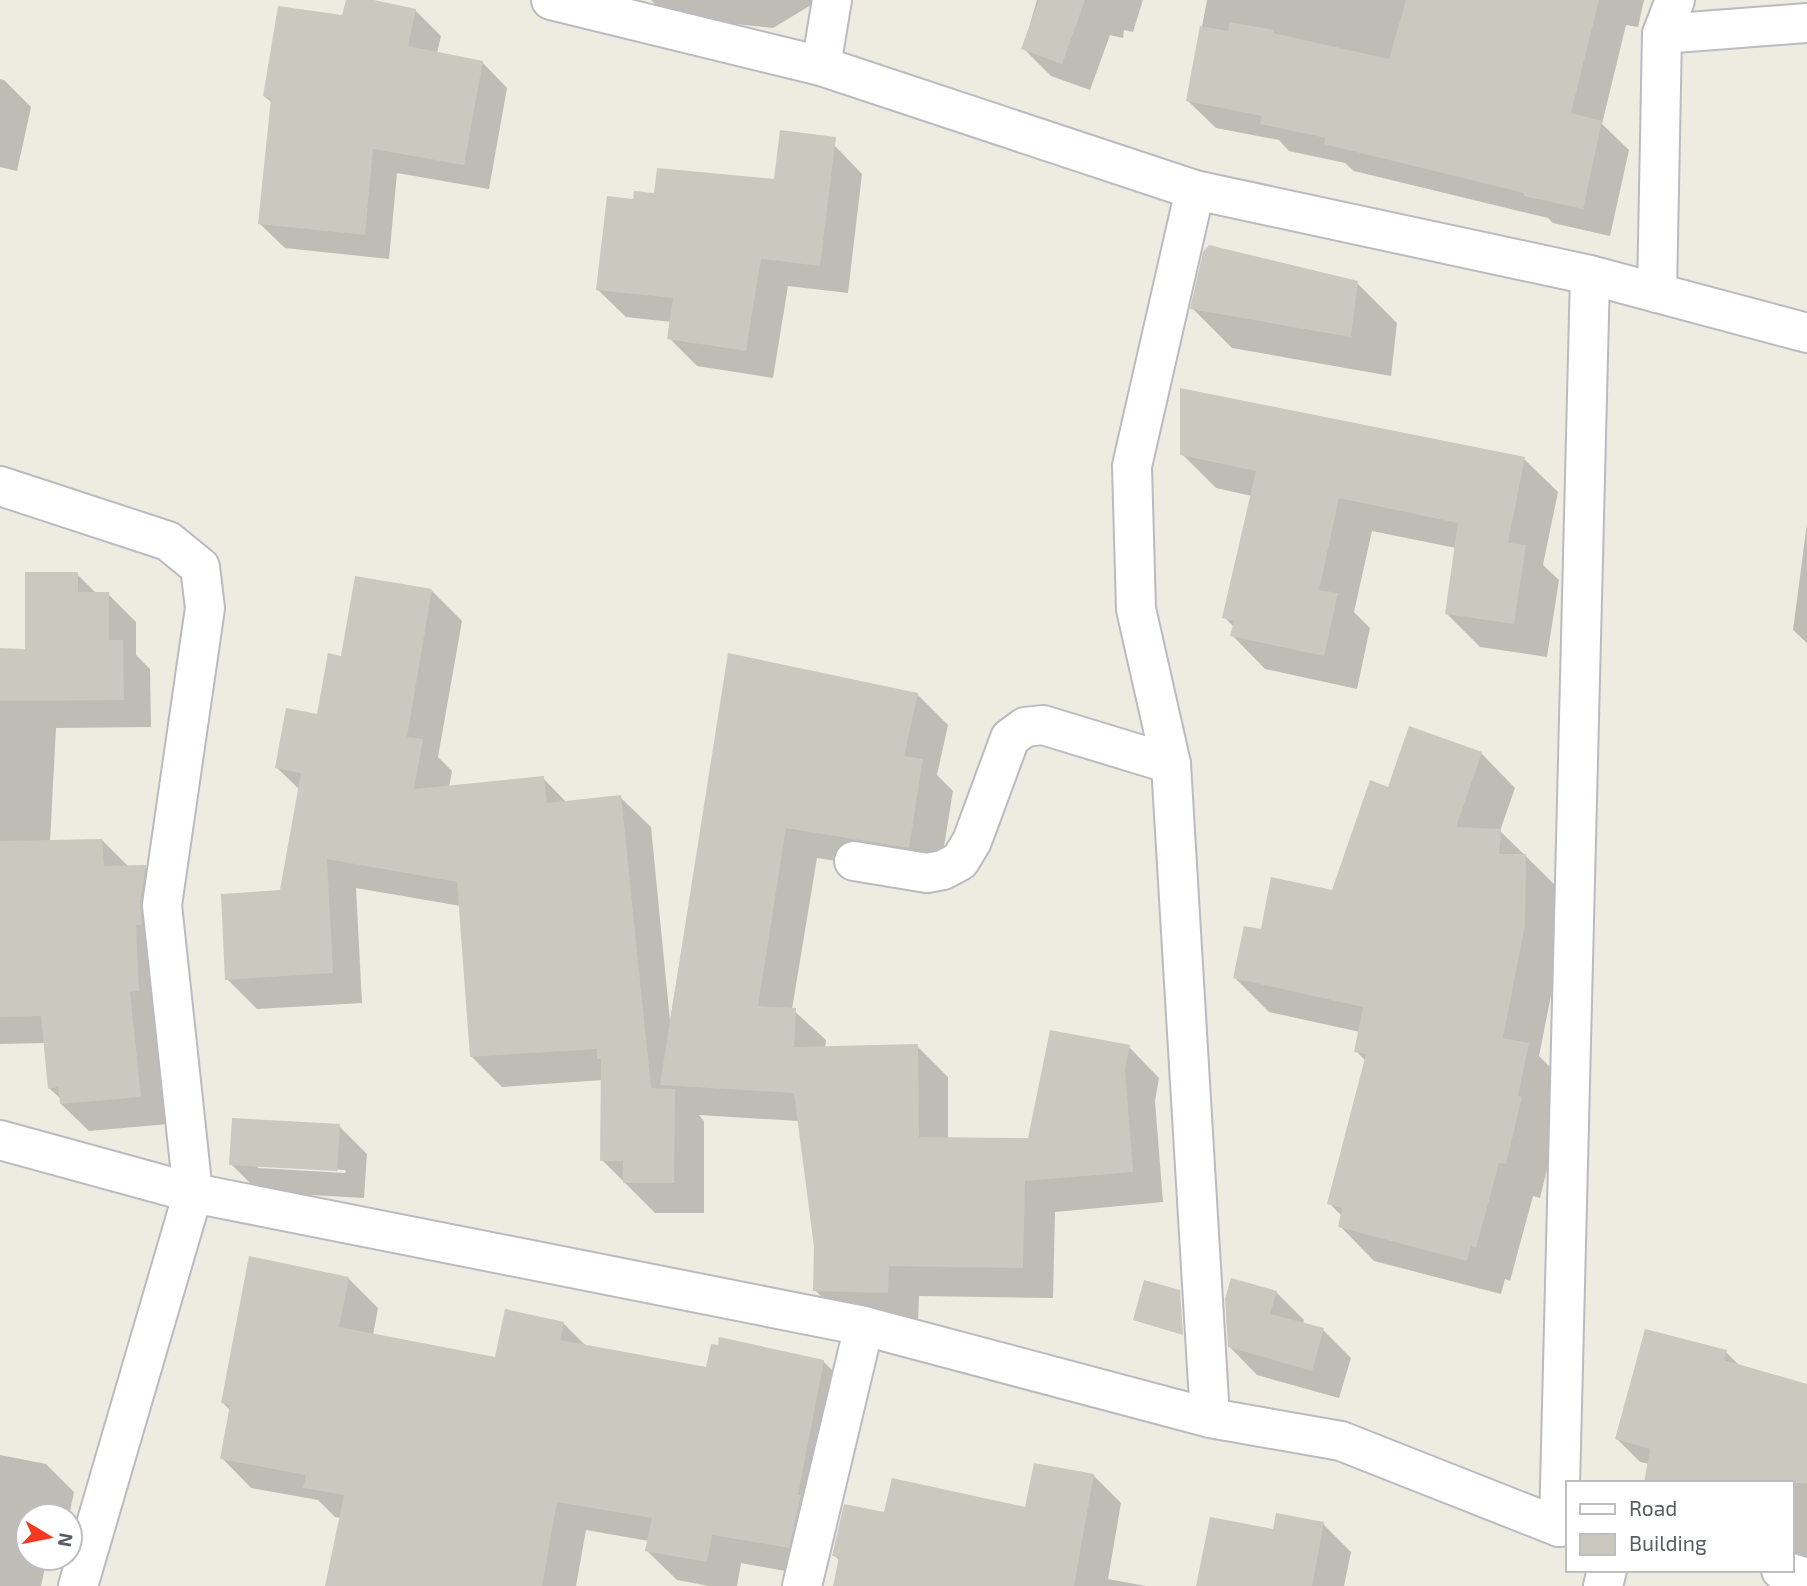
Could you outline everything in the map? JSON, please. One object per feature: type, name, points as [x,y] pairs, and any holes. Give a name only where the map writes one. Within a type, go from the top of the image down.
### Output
[{"type":"street","points":[[551,0],[821,66],[1195,190],[1590,275],[1807,333]]},
{"type":"street","points":[[821,66],[832,0]]},
{"type":"street","points":[[1657,293],[1669,17],[1807,23]]},
{"type":"street","points":[[1195,190],[1132,466],[1136,608],[1171,764],[1210,1418]]},
{"type":"street","points":[[0,1140],[193,1194],[864,1326],[1210,1418],[1341,1441],[1563,1526],[1590,275]]},
{"type":"street","points":[[0,486],[168,541],[200,567],[205,608],[162,905],[193,1194],[78,1586]]},
{"type":"street","points":[[853,862],[928,873],[943,870],[960,861],[972,841],[1010,738],[1025,727],[1043,725],[1171,764]]},
{"type":"street","points":[[802,1586],[864,1326]]},
{"type":"street","points":[[1788,1572],[1807,1578]]},
{"type":"building","points":[[346,0],[374,0],[416,9],[408,46],[483,61],[464,165],[373,149],[365,235],[258,224],[271,98],[263,96],[278,6],[342,15]]},
{"type":"building","points":[[1039,0],[1085,0],[1062,64],[1021,49]]},
{"type":"building","points":[[1406,0],[1599,0],[1571,113],[1602,121],[1583,209],[1324,144],[1326,138],[1260,124],[1262,116],[1186,101],[1200,26],[1228,31],[1229,22],[1274,30],[1273,33],[1389,59]]},
{"type":"building","points":[[780,130],[836,137],[820,266],[761,259],[746,351],[667,339],[673,298],[596,290],[607,196],[633,199],[634,191],[654,193],[657,168],[774,179]]},
{"type":"building","points":[[1209,245],[1358,281],[1351,337],[1190,309],[1203,252]]},
{"type":"building","points":[[1180,388],[1525,457],[1508,543],[1526,545],[1514,624],[1445,614],[1458,523],[1339,498],[1319,590],[1338,593],[1324,656],[1230,636],[1234,621],[1222,618],[1256,471],[1180,455]]},
{"type":"building","points":[[25,572],[78,572],[78,592],[109,592],[109,640],[123,640],[124,700],[0,701],[0,648],[25,649]]},
{"type":"building","points":[[355,576],[432,589],[407,737],[423,739],[414,789],[544,776],[547,803],[621,795],[651,1088],[675,1089],[674,1183],[623,1183],[623,1161],[600,1161],[601,1059],[597,1059],[597,1049],[470,1057],[457,882],[327,859],[333,973],[225,980],[221,894],[280,890],[301,773],[275,768],[286,708],[317,714],[328,653],[341,656]]},
{"type":"building","points":[[728,653],[918,693],[904,756],[923,759],[909,848],[786,828],[758,1006],[796,1008],[794,1047],[918,1044],[919,1137],[1028,1138],[1050,1030],[1130,1045],[1125,1069],[1133,1172],[1025,1181],[1023,1268],[889,1266],[888,1293],[813,1291],[814,1247],[794,1093],[660,1085]]},
{"type":"building","points":[[1409,726],[1482,752],[1456,827],[1501,829],[1499,854],[1526,854],[1525,925],[1503,1038],[1529,1043],[1518,1096],[1522,1097],[1506,1164],[1499,1163],[1476,1248],[1471,1246],[1467,1261],[1338,1227],[1342,1208],[1327,1204],[1366,1054],[1354,1052],[1363,1007],[1233,978],[1244,926],[1261,929],[1271,877],[1332,890],[1370,780],[1388,787]]},
{"type":"building","points":[[102,839],[104,866],[146,865],[140,902],[142,925],[136,925],[139,991],[130,992],[141,1097],[60,1104],[58,1087],[48,1089],[41,1016],[0,1017],[0,841]]},
{"type":"building","points":[[232,1118],[340,1124],[337,1171],[229,1165]]},
{"type":"building","points":[[249,1256],[349,1277],[339,1327],[495,1357],[505,1309],[564,1322],[560,1340],[706,1367],[711,1344],[718,1345],[719,1337],[824,1360],[789,1548],[712,1535],[707,1562],[645,1551],[652,1518],[557,1502],[542,1586],[325,1586],[344,1495],[303,1488],[306,1475],[220,1459],[230,1405],[221,1403]]},
{"type":"building","points":[[1231,1278],[1277,1291],[1270,1314],[1324,1328],[1312,1371],[1228,1347],[1225,1299]]},
{"type":"building","points":[[1144,1280],[1180,1290],[1183,1335],[1133,1320]]},
{"type":"building","points":[[1645,1329],[1727,1350],[1724,1360],[1807,1384],[1807,1483],[1644,1481],[1650,1449],[1615,1439]]},
{"type":"building","points":[[1034,1463],[1094,1474],[1074,1586],[833,1586],[839,1557],[832,1556],[844,1504],[884,1512],[892,1478],[1025,1507]]},
{"type":"building","points":[[1276,1513],[1324,1522],[1312,1586],[1196,1586],[1210,1517],[1273,1529]]}]
